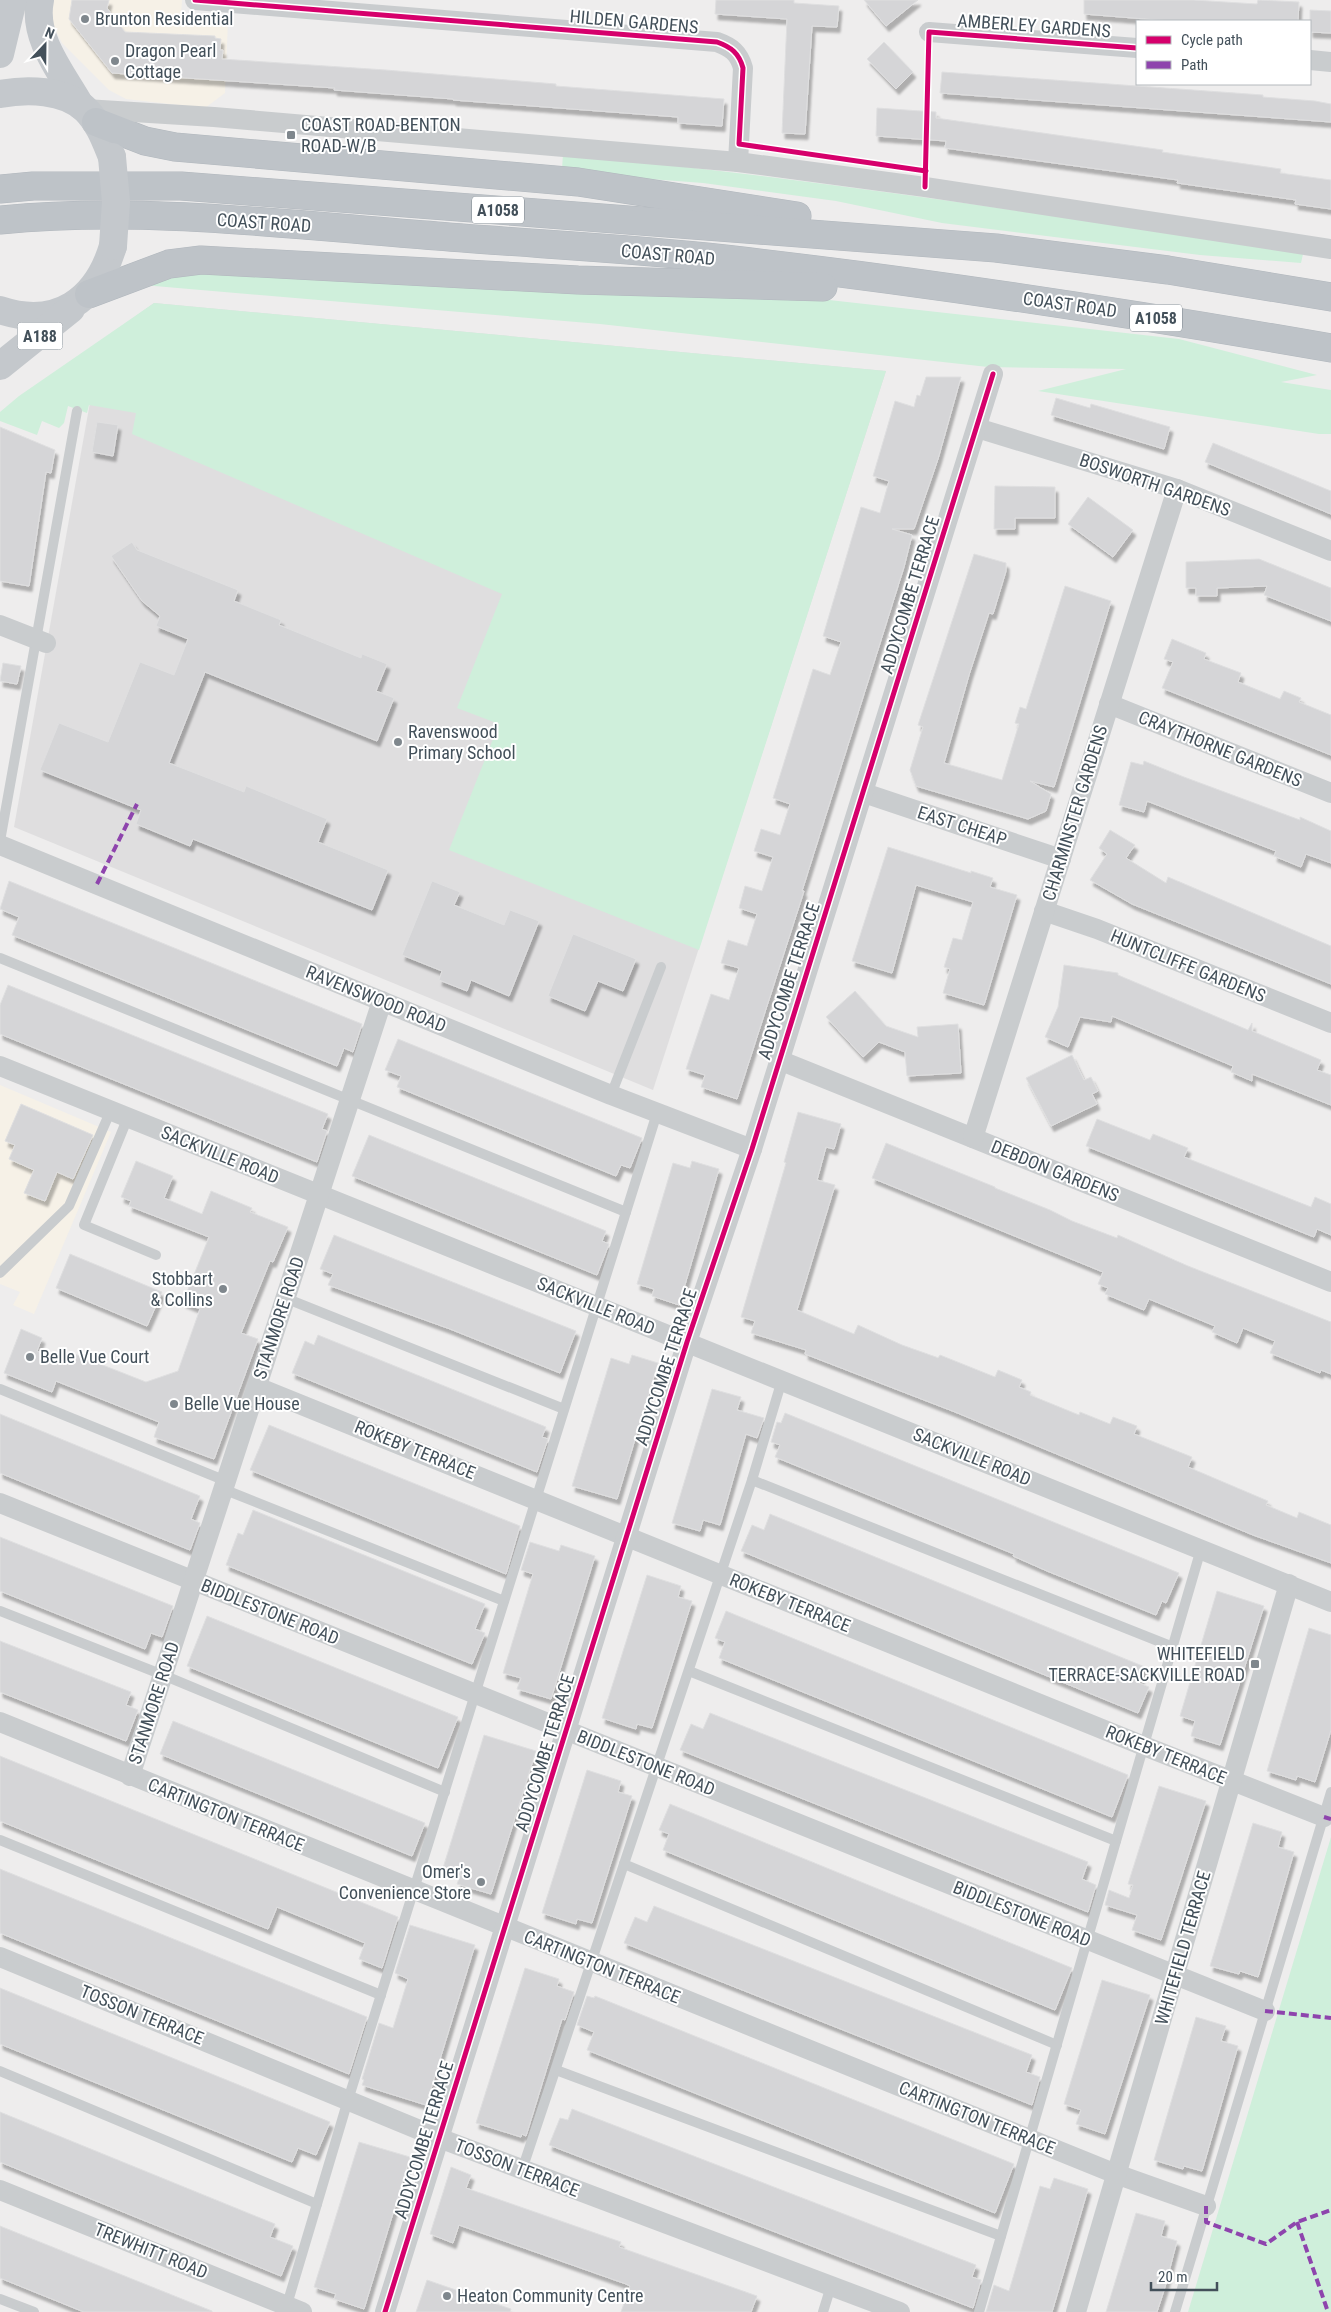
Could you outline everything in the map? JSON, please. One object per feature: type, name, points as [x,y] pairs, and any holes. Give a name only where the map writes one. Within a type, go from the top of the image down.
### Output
[{"type":"highway","points":[[87,112],[145,141],[175,147],[578,182],[996,248]]},
{"type":"highway","name":"COAST ROAD","points":[[0,189],[33,186],[181,186],[996,248],[1168,270],[1331,297]]},
{"type":"highway","name":"COAST ROAD","points":[[0,220],[33,217],[184,217],[722,259],[980,292],[1180,322],[1331,348]]},
{"type":"highway","points":[[83,298],[169,264],[201,260],[578,280],[980,292]]},
{"type":"main road","points":[[0,54],[13,0]]},
{"type":"main road","points":[[0,310],[30,315],[56,312],[83,298],[103,274],[113,246],[116,202],[112,157],[46,44],[40,30],[38,16],[40,0]]},
{"type":"main road","points":[[0,94],[30,91],[47,92],[87,112]]},
{"type":"main road","name":"A188","points":[[0,366],[83,298]]},
{"type":"street","name":"HILDEN GARDENS","points":[[195,0],[717,42],[732,48],[741,60],[743,68],[738,162]]},
{"type":"street","name":"AMBERLEY GARDENS","points":[[929,32],[1136,48]]},
{"type":"street","points":[[1311,60],[1331,62]]},
{"type":"street","points":[[87,112],[214,117],[738,162],[925,186],[1331,249]]},
{"type":"street","name":"ADDYCOMBE TERRACE","points":[[385,2312],[687,1342],[752,1150],[864,793],[993,374]]},
{"type":"street","name":"BOSWORTH GARDENS","points":[[977,428],[1177,488],[1331,551]]},
{"type":"street","name":"CHARMINSTER GARDENS","points":[[973,1138],[1177,488]]},
{"type":"street","points":[[0,625],[40,641]]},
{"type":"street","name":"CRAYTHORNE GARDENS","points":[[1109,704],[1331,793]]},
{"type":"street","name":"EAST CHEAP","points":[[864,793],[1061,859]]},
{"type":"street","name":"RAVENSWOOD ROAD","points":[[0,843],[612,1095],[752,1150]]},
{"type":"street","name":"HUNTCLIFFE GARDENS","points":[[1044,911],[1097,929],[1331,1023]]},
{"type":"street","name":"STANMORE ROAD","points":[[130,1776],[382,1001]]},
{"type":"street","name":"DEBDON GARDENS","points":[[779,1060],[1331,1282]]},
{"type":"street","name":"SACKVILLE ROAD","points":[[0,1066],[1331,1602]]},
{"type":"street","name":"ROKEBY TERRACE","points":[[257,1387],[1324,1817]]},
{"type":"street","name":"BIDDLESTONE ROAD","points":[[0,1503],[1265,2011]]},
{"type":"street","name":"WHITEFIELD TERRACE","points":[[1076,2312],[1289,1584]]},
{"type":"street","name":"CARTINGTON TERRACE","points":[[0,1722],[504,1928],[1116,2174],[1206,2206]]},
{"type":"street","name":"TOSSON TERRACE","points":[[0,1957],[439,2138],[900,2312]]},
{"type":"street","name":"TREWHITT ROAD","points":[[0,2190],[291,2310]]},
{"type":"lane","points":[[0,843],[40,641],[76,411]]},
{"type":"lane","points":[[0,958],[626,1212]]},
{"type":"lane","points":[[612,1095],[661,967]]},
{"type":"lane","points":[[291,2310],[317,2204],[348,2100],[657,1113]]},
{"type":"lane","points":[[119,1114],[84,1225],[156,1255]]},
{"type":"lane","points":[[0,1273],[69,1206],[119,1114]]},
{"type":"lane","points":[[285,1298],[564,1409]]},
{"type":"lane","points":[[522,2170],[721,1575],[782,1380]]},
{"type":"lane","points":[[0,1390],[504,1601]]},
{"type":"lane","points":[[752,1480],[1172,1647]]},
{"type":"lane","points":[[979,2312],[1201,1549]]},
{"type":"lane","points":[[0,1612],[163,1675],[445,1792]]},
{"type":"lane","points":[[689,1671],[1116,1841]]},
{"type":"lane","points":[[1174,2312],[1331,1792]]},
{"type":"lane","points":[[0,1840],[381,1995]]},
{"type":"lane","points":[[624,1864],[1057,2044]]},
{"type":"lane","points":[[556,2070],[1001,2236]]},
{"type":"lane","points":[[0,2071],[317,2204]]},
{"type":"lane","points":[[822,2312],[831,2286]]},
{"type":"lane","points":[[0,2298],[34,2312]]},
{"type":"shaded area","points":[[52,0],[182,0],[181,16],[228,21],[225,93],[205,108],[126,99],[109,90],[62,43],[54,27],[50,9]]},
{"type":"shaded area","name":"Ravenswood Primary School","points":[[154,303],[886,371],[653,1090],[14,827],[101,341]]},
{"type":"shaded area","points":[[0,1085],[111,1132],[34,1314],[13,1305],[20,1292],[0,1284]]},
{"type":"green space","points":[[563,154],[841,186],[1303,254],[1301,263],[1200,255],[942,223],[836,201],[703,183],[637,178],[562,169]]},
{"type":"green space","points":[[195,270],[784,295],[1179,339],[1317,375],[1281,382],[1331,390],[1331,434],[1319,434],[1038,391],[1126,369],[988,367],[600,324],[143,285]]},
{"type":"green space","points":[[154,303],[886,371],[699,950],[449,850],[499,724],[457,708],[502,594],[132,434],[136,413],[89,405],[87,413],[68,406],[64,423],[59,428],[42,421],[37,435],[0,421],[0,412],[19,396]]},
{"type":"green space","points":[[1331,1837],[1331,2312],[1188,2312]]},
{"type":"building","points":[[72,0],[109,0],[107,8],[125,32],[215,36],[215,38],[221,39],[220,50],[223,50],[222,59],[386,70],[724,99],[722,126],[678,123],[678,117],[334,90],[335,88],[112,73],[69,19]]},
{"type":"building","points":[[716,0],[794,0],[794,3],[839,6],[837,27],[812,26],[805,134],[782,133],[787,19],[715,14]]},
{"type":"building","points":[[864,0],[918,0],[886,26]]},
{"type":"building","points":[[1084,0],[1193,0],[1257,4],[1258,0],[1299,2],[1298,20],[1158,20],[1084,14]]},
{"type":"building","points":[[1310,10],[1331,11],[1331,33],[1311,32]]},
{"type":"building","points":[[884,42],[913,72],[896,89],[867,59]]},
{"type":"building","points":[[942,72],[1263,95],[1263,97],[1315,101],[1331,104],[1331,122],[940,93]]},
{"type":"building","points":[[877,108],[936,112],[936,118],[1163,150],[1162,152],[1281,169],[1280,173],[1331,180],[1331,209],[1295,204],[1296,200],[1177,183],[1178,180],[945,148],[946,141],[876,136]]},
{"type":"building","points":[[926,377],[961,377],[938,459],[914,529],[892,529],[912,535],[904,567],[802,891],[804,891],[737,1099],[701,1087],[705,1075],[686,1069],[711,994],[729,1000],[739,968],[721,963],[728,940],[747,946],[757,914],[739,908],[745,886],[762,891],[773,857],[754,851],[761,829],[780,835],[790,804],[773,798],[813,669],[830,675],[841,642],[823,636],[861,507],[880,513],[889,481],[873,476],[895,401],[914,407],[917,395],[920,396]]},
{"type":"building","points":[[1056,398],[1090,408],[1091,404],[1170,427],[1164,449],[1051,415]]},
{"type":"building","points":[[97,422],[118,425],[113,456],[92,452]]},
{"type":"building","points":[[0,427],[55,450],[51,473],[46,472],[29,586],[0,581]]},
{"type":"building","points":[[1213,443],[1331,491],[1331,514],[1205,462]]},
{"type":"building","points":[[995,486],[1055,487],[1055,518],[1015,518],[1015,529],[994,529]]},
{"type":"building","points":[[1088,497],[1133,530],[1113,557],[1068,524]]},
{"type":"building","points":[[132,542],[137,550],[238,590],[234,601],[281,620],[279,625],[361,658],[362,654],[387,664],[376,691],[394,698],[377,741],[205,672],[169,763],[244,792],[246,786],[327,819],[318,842],[388,870],[372,910],[193,839],[190,846],[136,824],[141,810],[40,770],[59,723],[108,742],[140,662],[174,675],[188,639],[156,626],[160,616],[142,601],[111,556]]},
{"type":"building","points":[[974,554],[1006,563],[1006,571],[993,614],[989,613],[944,763],[1002,780],[1019,724],[1015,723],[1020,707],[1026,709],[1065,586],[1111,601],[1054,787],[1030,781],[1051,794],[1046,811],[1028,819],[916,786],[910,770],[923,727],[918,725]]},
{"type":"building","points":[[1259,559],[1331,588],[1331,621],[1264,595],[1267,586],[1217,588],[1217,596],[1196,596],[1196,588],[1186,588],[1186,562]]},
{"type":"building","points":[[1172,639],[1206,653],[1204,659],[1241,673],[1238,682],[1280,699],[1284,691],[1301,698],[1299,702],[1331,715],[1331,755],[1162,688],[1173,662],[1164,659]]},
{"type":"building","points":[[3,663],[21,666],[17,684],[0,681]]},
{"type":"building","points":[[1144,761],[1300,820],[1300,817],[1331,831],[1331,863],[1306,854],[1301,867],[1274,856],[1276,851],[1147,801],[1144,812],[1119,805],[1131,762],[1143,765]]},
{"type":"building","points":[[1110,830],[1135,845],[1126,858],[1166,883],[1168,877],[1331,946],[1331,984],[1132,904],[1090,880],[1107,854],[1099,848]]},
{"type":"building","points":[[888,847],[993,878],[990,887],[1017,895],[984,1005],[943,993],[950,969],[944,967],[953,938],[962,940],[973,902],[916,885],[892,973],[852,961]]},
{"type":"building","points":[[9,881],[362,1024],[353,1052],[344,1048],[337,1066],[12,935],[19,917],[0,909]]},
{"type":"building","points":[[432,881],[460,892],[454,905],[504,925],[510,910],[539,921],[509,996],[471,980],[467,991],[439,980],[442,971],[402,955]]},
{"type":"building","points":[[573,934],[636,959],[623,991],[598,981],[585,1011],[548,996]]},
{"type":"building","points":[[1064,965],[1118,973],[1118,975],[1248,1030],[1252,1023],[1252,1031],[1321,1060],[1317,1070],[1331,1075],[1331,1105],[1252,1074],[1252,1081],[1231,1072],[1233,1066],[1112,1016],[1111,1022],[1080,1017],[1068,1047],[1045,1037],[1058,1007]]},
{"type":"building","points":[[8,985],[328,1114],[322,1129],[327,1131],[317,1162],[0,1034],[0,1005]]},
{"type":"building","points":[[855,991],[886,1026],[918,1037],[917,1027],[958,1024],[961,1073],[907,1076],[905,1052],[879,1042],[863,1057],[826,1017]]},
{"type":"building","points":[[398,1039],[642,1138],[630,1168],[621,1165],[616,1176],[397,1087],[401,1076],[385,1070]]},
{"type":"building","points":[[1072,1055],[1084,1080],[1091,1077],[1098,1091],[1092,1094],[1097,1104],[1051,1126],[1026,1078]]},
{"type":"building","points":[[21,1104],[93,1135],[73,1179],[57,1172],[45,1201],[24,1193],[34,1170],[9,1159],[15,1145],[5,1141]]},
{"type":"building","points":[[798,1112],[841,1124],[834,1149],[826,1147],[817,1180],[835,1185],[797,1310],[854,1334],[858,1325],[902,1345],[938,1358],[940,1355],[995,1377],[998,1370],[1022,1380],[1019,1387],[1031,1392],[1030,1395],[1079,1415],[1080,1412],[1110,1424],[1113,1417],[1137,1426],[1134,1434],[1192,1457],[1188,1467],[1268,1501],[1266,1505],[1297,1518],[1299,1512],[1331,1525],[1331,1563],[1253,1535],[955,1412],[805,1354],[806,1350],[751,1333],[755,1321],[741,1317],[786,1163],[784,1162]]},
{"type":"building","points":[[1097,1119],[1150,1140],[1153,1134],[1188,1148],[1184,1157],[1311,1207],[1315,1197],[1331,1204],[1331,1235],[1317,1229],[1314,1237],[1086,1146]]},
{"type":"building","points":[[369,1135],[606,1231],[602,1241],[609,1244],[597,1275],[352,1176]]},
{"type":"building","points":[[886,1143],[1050,1210],[1072,1221],[1117,1238],[1118,1235],[1188,1266],[1331,1322],[1331,1374],[1321,1370],[1320,1373],[1270,1353],[1275,1341],[1243,1328],[1237,1343],[1212,1332],[1215,1326],[1149,1299],[1144,1310],[1105,1294],[1108,1288],[1098,1284],[1103,1272],[872,1178]]},
{"type":"building","points":[[136,1161],[173,1176],[164,1198],[202,1214],[211,1191],[252,1208],[250,1212],[288,1227],[273,1262],[270,1261],[241,1333],[258,1339],[214,1459],[154,1437],[159,1422],[56,1381],[52,1392],[4,1373],[21,1329],[42,1338],[37,1351],[68,1364],[72,1353],[146,1382],[178,1371],[200,1309],[183,1302],[209,1237],[129,1206],[131,1201],[121,1197]]},
{"type":"building","points":[[692,1161],[719,1169],[679,1305],[652,1296],[654,1289],[637,1284],[673,1163],[690,1168]]},
{"type":"building","points":[[334,1235],[576,1331],[560,1373],[450,1329],[328,1285],[333,1274],[320,1269]]},
{"type":"building","points":[[70,1254],[162,1292],[147,1326],[56,1288]]},
{"type":"building","points":[[318,1335],[546,1427],[542,1437],[548,1439],[537,1472],[292,1373],[305,1341],[314,1345]]},
{"type":"building","points":[[632,1355],[658,1363],[617,1499],[572,1486],[611,1358],[629,1364]]},
{"type":"building","points":[[712,1389],[741,1397],[737,1410],[764,1418],[757,1438],[746,1434],[720,1525],[703,1520],[700,1531],[672,1523]]},
{"type":"building","points":[[785,1413],[1179,1573],[1166,1603],[1162,1601],[1156,1615],[1047,1571],[1013,1556],[1014,1554],[775,1457],[780,1445],[771,1442],[777,1422],[781,1423]]},
{"type":"building","points":[[0,1414],[200,1496],[191,1519],[200,1523],[190,1550],[0,1473]]},
{"type":"building","points":[[269,1425],[520,1526],[506,1574],[250,1470]]},
{"type":"building","points":[[253,1510],[485,1604],[475,1629],[485,1633],[472,1664],[226,1565],[238,1533],[243,1535]]},
{"type":"building","points":[[770,1514],[1145,1667],[1139,1683],[1149,1687],[1138,1713],[741,1551],[752,1525],[764,1530]]},
{"type":"building","points":[[0,1537],[173,1606],[162,1637],[151,1633],[145,1649],[0,1591]]},
{"type":"building","points":[[530,1542],[559,1551],[561,1545],[595,1556],[551,1699],[517,1689],[521,1678],[503,1673],[533,1574],[521,1570]]},
{"type":"building","points":[[647,1575],[681,1586],[678,1597],[692,1601],[652,1728],[637,1724],[636,1729],[602,1718]]},
{"type":"building","points":[[1217,1591],[1264,1606],[1220,1745],[1191,1736],[1195,1721],[1180,1716]]},
{"type":"building","points":[[726,1611],[1128,1775],[1112,1817],[719,1658],[725,1642],[715,1638]]},
{"type":"building","points":[[207,1616],[458,1717],[438,1768],[187,1666]]},
{"type":"building","points":[[1309,1628],[1331,1635],[1331,1730],[1315,1782],[1297,1776],[1296,1780],[1267,1771]]},
{"type":"building","points":[[0,1641],[131,1692],[126,1705],[138,1710],[126,1741],[0,1692]]},
{"type":"building","points":[[710,1713],[1088,1862],[1082,1879],[1096,1885],[1088,1912],[680,1750],[691,1724],[703,1729]]},
{"type":"building","points":[[173,1721],[425,1823],[412,1856],[160,1754]]},
{"type":"building","points":[[484,1735],[536,1751],[491,1894],[457,1884],[461,1873],[443,1868]]},
{"type":"building","points":[[0,1756],[398,1917],[382,1968],[359,1959],[365,1943],[277,1907],[268,1929],[0,1821]]},
{"type":"building","points":[[587,1770],[621,1781],[618,1792],[632,1796],[592,1923],[577,1919],[576,1924],[542,1913]]},
{"type":"building","points":[[1159,1786],[1206,1801],[1161,1940],[1132,1930],[1137,1915],[1105,1905],[1109,1890],[1129,1898],[1133,1885],[1128,1884]]},
{"type":"building","points":[[670,1804],[1072,1968],[1055,2010],[663,1850],[669,1834],[659,1830]]},
{"type":"building","points":[[1253,1823],[1282,1832],[1278,1847],[1294,1852],[1258,1977],[1240,1971],[1239,1974],[1210,1966]]},
{"type":"building","points":[[0,1869],[367,2017],[349,2074],[0,1933]]},
{"type":"building","points":[[654,1906],[1032,2055],[1026,2072],[1040,2077],[1032,2105],[624,1943],[635,1917],[647,1922]]},
{"type":"building","points":[[410,1925],[475,1945],[426,2105],[362,2085],[364,2080],[362,2079],[379,2023],[393,2028],[408,1979],[395,1973]]},
{"type":"building","points":[[525,1968],[559,1979],[557,1986],[574,1992],[565,2020],[562,2019],[526,2136],[522,2134],[521,2137],[476,2123]]},
{"type":"building","points":[[1102,1980],[1150,1995],[1105,2134],[1076,2124],[1081,2110],[1064,2104]]},
{"type":"building","points":[[0,1988],[330,2122],[316,2155],[298,2148],[292,2162],[0,2044]]},
{"type":"building","points":[[587,1996],[594,1998],[595,1996],[1014,2164],[995,2213],[587,2050],[594,2032],[577,2025]]},
{"type":"building","points":[[1196,2017],[1226,2026],[1221,2041],[1238,2046],[1202,2171],[1184,2166],[1183,2169],[1154,2160]]},
{"type":"building","points":[[572,2109],[976,2265],[972,2277],[981,2280],[973,2308],[549,2145],[560,2118],[568,2120]]},
{"type":"building","points":[[0,2112],[275,2224],[270,2237],[293,2246],[281,2276],[0,2162]]},
{"type":"building","points":[[359,2142],[410,2157],[364,2309],[334,2299],[336,2294],[314,2287]]},
{"type":"building","points":[[451,2167],[471,2175],[466,2188],[621,2242],[619,2247],[757,2296],[751,2312],[621,2312],[630,2286],[626,2284],[459,2225],[453,2243],[430,2234]]},
{"type":"building","points":[[1054,2178],[1088,2189],[1052,2312],[986,2312],[994,2285],[1009,2291],[1040,2186],[1050,2189]]},
{"type":"building","points":[[1136,2213],[1165,2221],[1161,2236],[1177,2241],[1165,2287],[1157,2312],[1106,2312]]},
{"type":"building","points":[[0,2226],[212,2312],[84,2312],[0,2278]]},
{"type":"building","name":"Heaton Community Centre","points":[[427,2280],[511,2309],[510,2312],[416,2312]]},
{"type":"marked path","points":[[97,884],[137,804]]},
{"type":"marked path","points":[[1324,1817],[1331,1819]]},
{"type":"marked path","points":[[1265,2011],[1331,2018]]},
{"type":"marked path","points":[[1206,2206],[1206,2222],[1266,2244],[1297,2222],[1331,2210]]},
{"type":"marked path","points":[[1297,2222],[1328,2312]]},
{"type":"cycle path","points":[[195,0],[717,42],[734,51],[743,68],[739,144],[926,171]]},
{"type":"cycle path","points":[[925,187],[929,32],[1136,48]]},
{"type":"cycle path","points":[[385,2312],[687,1342],[752,1149],[993,374]]},
{"type":"place","name":"Brunton Residential","points":[[85,19]]},
{"type":"place","name":"Dragon Pearl Cottage","points":[[115,61]]},
{"type":"place","name":"COAST ROAD-BENTON ROAD-W/B","points":[[291,135]]},
{"type":"place","name":"Ravenswood Primary School","points":[[398,742]]},
{"type":"place","name":"Stobbart & Collins","points":[[223,1289]]},
{"type":"place","name":"Belle Vue Court","points":[[30,1357]]},
{"type":"place","name":"Belle Vue House","points":[[174,1404]]},
{"type":"place","name":"WHITEFIELD TERRACE-SACKVILLE ROAD","points":[[1255,1664]]},
{"type":"place","name":"Omer's Convenience Store","points":[[481,1882]]},
{"type":"place","name":"Heaton Community Centre","points":[[447,2296]]}]
